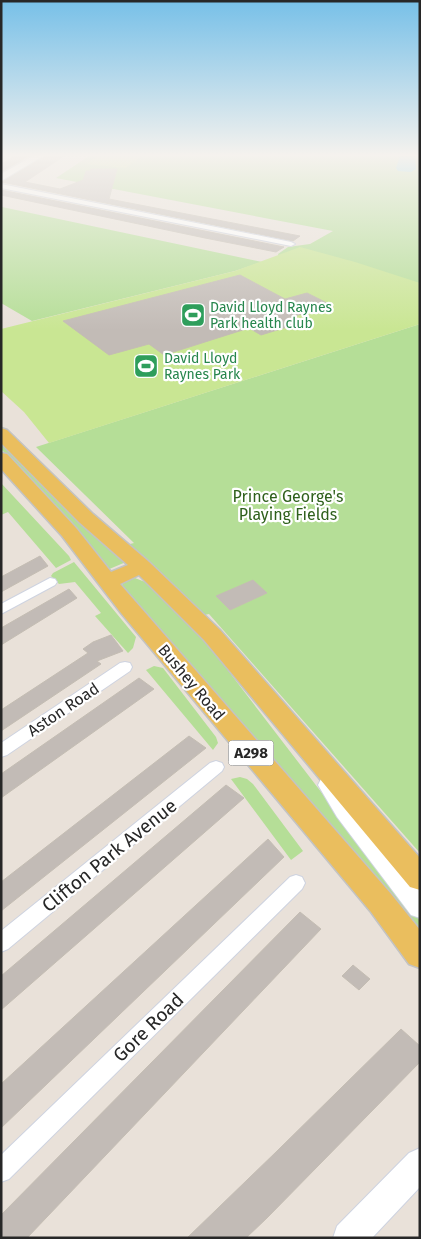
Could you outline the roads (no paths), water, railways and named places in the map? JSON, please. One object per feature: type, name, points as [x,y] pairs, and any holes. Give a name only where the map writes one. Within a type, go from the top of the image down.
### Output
[{"type":"main road","name":"A298","points":[[1,433],[86,518],[142,566],[212,635],[420,878]]},
{"type":"main road","name":"Bushey Road","points":[[1,458],[69,532],[107,582],[381,903],[420,954]]},
{"type":"main road","points":[[107,582],[142,566]]},
{"type":"main road","points":[[291,727],[345,810],[420,907]]},
{"type":"main road","points":[[349,1238],[420,1164]]},
{"type":"street","points":[[140,214],[291,244]]},
{"type":"street","points":[[1,610],[50,582]]},
{"type":"street","name":"Aston Road","points":[[1,752],[125,667]]},
{"type":"street","name":"Clifton Park Avenue","points":[[1,943],[216,767]]},
{"type":"street","name":"Gore Road","points":[[1,1171],[296,883]]},
{"type":"place","name":"David Lloyd Raynes Park health club","points":[[193,315]]},
{"type":"place","name":"David Lloyd Raynes Park","points":[[146,366]]},
{"type":"park label","name":"Prince George's Playing Fields","points":[[288,505]]}]
